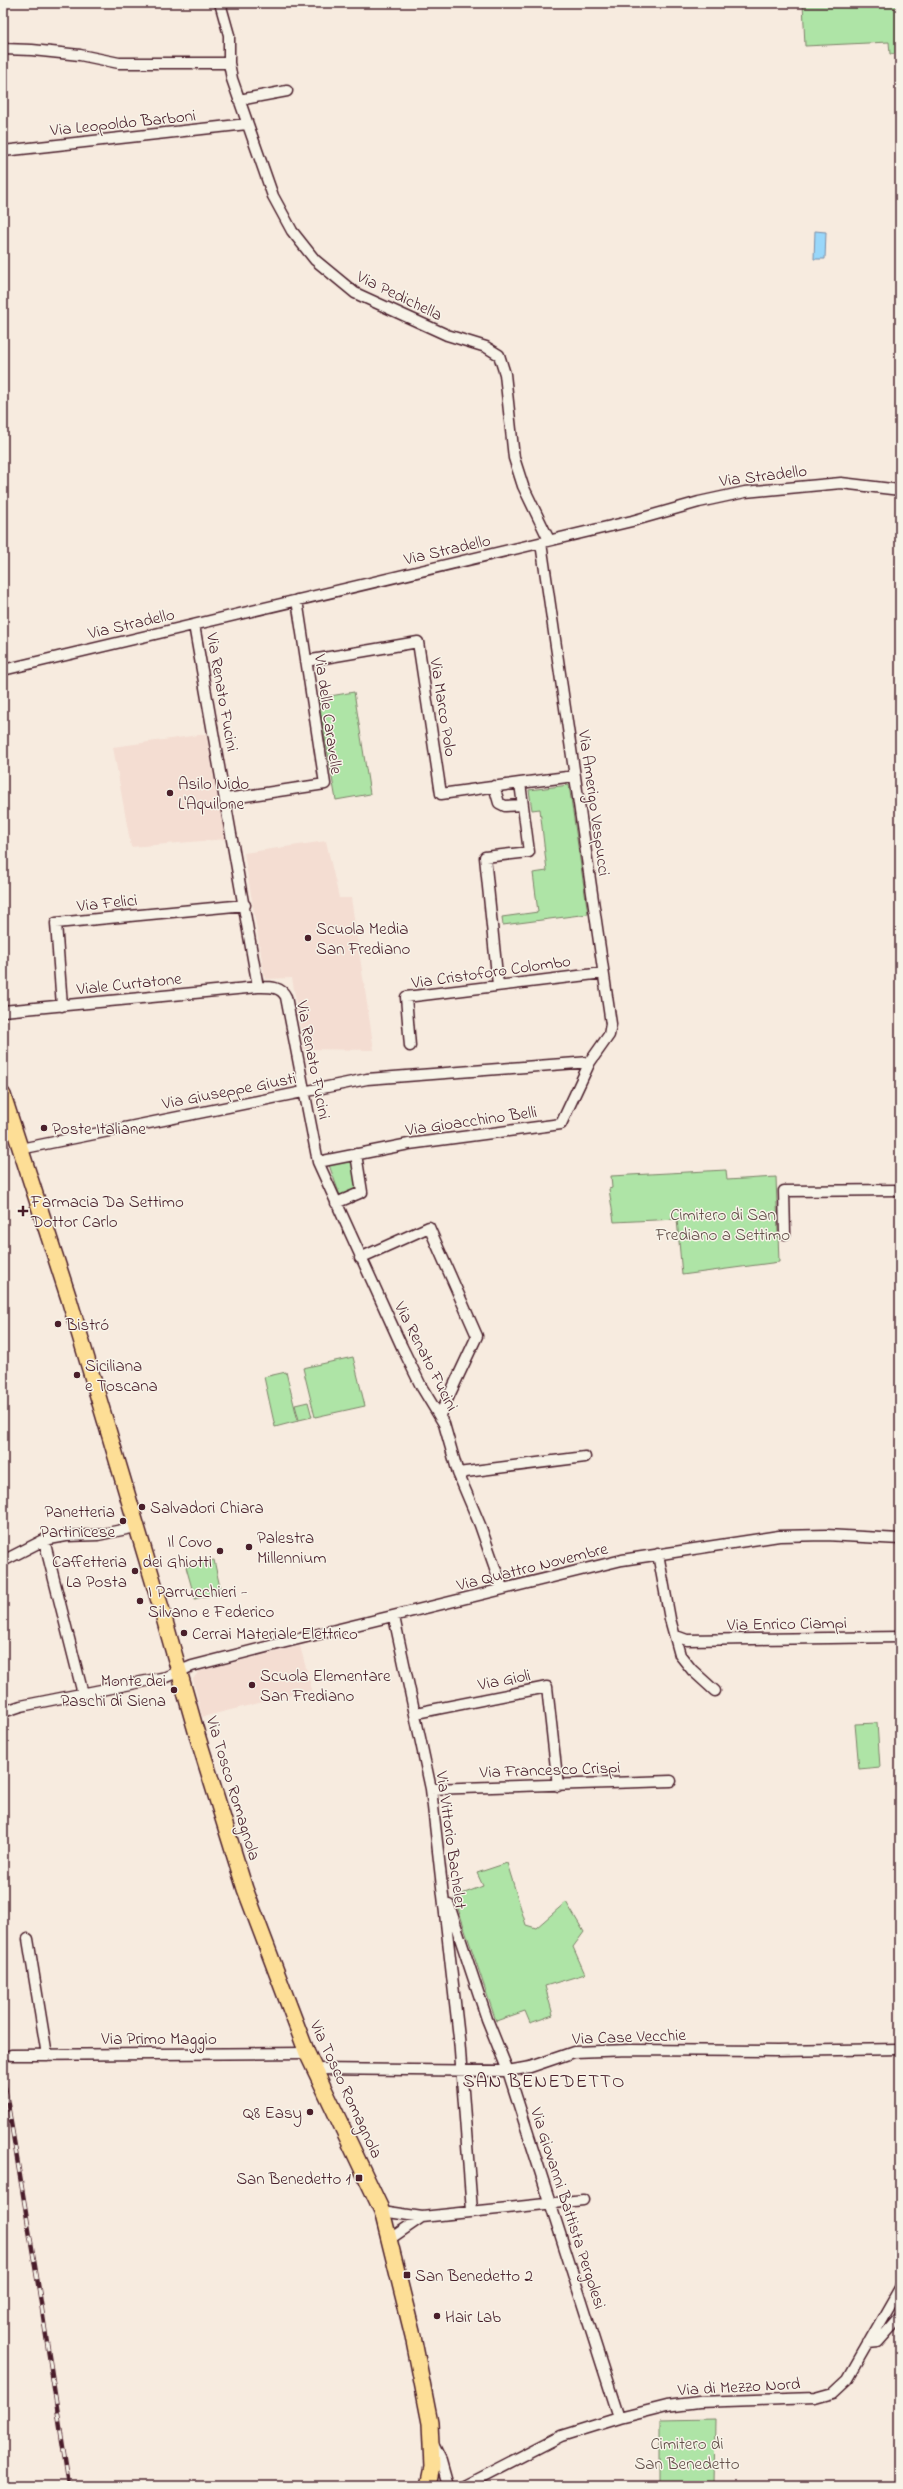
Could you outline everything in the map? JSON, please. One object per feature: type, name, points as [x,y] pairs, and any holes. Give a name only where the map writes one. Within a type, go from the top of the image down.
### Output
[{"type":"main road","name":"Via Tosco Romagnola","points":[[3,1095],[71,1306],[245,1889],[307,2053],[382,2211],[414,2336],[432,2444],[432,2467],[428,2486]]},
{"type":"street","name":"Via Pedichella","points":[[220,3],[229,35],[229,63],[239,100],[276,202],[297,238],[327,270],[348,289],[447,335],[486,348],[499,355],[505,374],[514,458],[545,542]]},
{"type":"street","points":[[3,50],[32,50],[80,55],[119,63],[229,63]]},
{"type":"street","points":[[239,100],[287,91]]},
{"type":"street","name":"Via Leopoldo Barboni","points":[[3,151],[247,124]]},
{"type":"street","name":"Via Stradello","points":[[3,670],[640,520],[735,493],[834,484],[900,490]]},
{"type":"street","name":"Via Amerigo Vespucci","points":[[545,542],[575,776],[611,1029],[609,1035],[590,1062]]},
{"type":"street","name":"Via delle Caravelle","points":[[226,799],[324,784],[297,600]]},
{"type":"street","name":"Via Renato Fucini","points":[[194,625],[245,905],[258,987],[277,988],[285,995],[318,1162],[360,1258],[421,1386],[440,1414],[458,1473],[480,1525],[502,1588]]},
{"type":"street","name":"Via Marco Polo","points":[[306,661],[418,642],[441,794],[494,786]]},
{"type":"street","points":[[522,805],[505,806],[498,803],[494,786],[575,776]]},
{"type":"street","points":[[498,985],[485,857],[529,852],[520,783]]},
{"type":"street","name":"Via Felici","points":[[62,1006],[56,923],[245,905]]},
{"type":"street","name":"Via Cristoforo Colombo","points":[[410,1046],[406,997],[604,973]]},
{"type":"street","name":"Viale Curtatone","points":[[3,1011],[258,987]]},
{"type":"street","name":"Via Giuseppe Giusti","points":[[20,1149],[367,1079],[590,1062]]},
{"type":"street","name":"Via Gioacchino Belli","points":[[318,1162],[409,1144],[561,1124],[590,1062]]},
{"type":"street","points":[[336,1203],[362,1192],[356,1154]]},
{"type":"street","points":[[785,1234],[784,1191],[900,1190]]},
{"type":"street","points":[[360,1258],[430,1227],[476,1336],[440,1414]]},
{"type":"street","points":[[458,1473],[585,1457]]},
{"type":"street","points":[[3,1561],[44,1540],[66,1536],[98,1535],[136,1527]]},
{"type":"street","name":"Via Quattro Novembre","points":[[21,1706],[180,1673],[200,1664],[502,1588],[658,1554],[779,1536],[826,1535],[900,1539]]},
{"type":"street","points":[[44,1540],[83,1694]]},
{"type":"street","points":[[658,1554],[670,1620],[676,1636],[679,1651],[683,1660],[715,1691]]},
{"type":"street","name":"Via Vittorio Bachelet","points":[[394,1616],[416,1713],[431,1789],[444,1896],[461,2070],[472,2211]]},
{"type":"street","name":"Via Enrico Ciampi","points":[[676,1636],[687,1640],[900,1637]]},
{"type":"street","name":"Via Gioli","points":[[416,1713],[547,1687],[558,1786]]},
{"type":"street","points":[[3,1705],[15,1704],[21,1706]]},
{"type":"street","points":[[3,1712],[21,1706]]},
{"type":"street","points":[[3,1718],[18,1714],[21,1706]]},
{"type":"street","name":"Via Francesco Crispi","points":[[431,1789],[558,1786],[671,1781]]},
{"type":"street","name":"Via Giovanni Battista Pergolesi","points":[[444,1896],[508,2071],[619,2418]]},
{"type":"street","points":[[28,1939],[47,2055]]},
{"type":"street","name":"Via Case Vecchie","points":[[314,2069],[508,2071],[530,2067],[574,2052],[629,2050],[777,2051],[900,2049]]},
{"type":"street","name":"Via Primo Maggio","points":[[11,2055],[307,2053]]},
{"type":"street","points":[[382,2211],[422,2217],[583,2200]]},
{"type":"street","points":[[390,2239],[422,2217]]},
{"type":"street","name":"Via di Mezzo Nord","points":[[464,2486],[561,2436],[619,2418],[667,2406],[699,2402],[822,2397],[832,2393],[844,2383],[900,2288]]},
{"type":"street","points":[[868,2343],[878,2342],[900,2316]]},
{"type":"street","points":[[432,2444],[441,2461],[448,2486]]},
{"type":"shaded area","name":"Asilo Nido L'Aquilone","points":[[206,734],[226,839],[131,847],[113,747]]},
{"type":"shaded area","name":"Scuola Media San Frediano","points":[[326,841],[339,898],[351,898],[374,1050],[304,1049],[292,978],[265,979],[244,853]]},
{"type":"shaded area","name":"Scuola Elementare San Frediano","points":[[300,1646],[312,1690],[202,1717],[193,1679],[199,1671]]},
{"type":"green space","points":[[803,3],[900,3],[900,53],[890,54],[889,42],[805,46]]},
{"type":"green space","points":[[354,692],[370,794],[336,800],[318,698]]},
{"type":"green space","points":[[569,785],[588,914],[503,925],[502,917],[538,912],[533,873],[547,871],[540,809],[532,810],[529,790]]},
{"type":"green space","points":[[353,1161],[359,1191],[341,1198],[329,1165]]},
{"type":"green space","name":"Cimitero di San Frediano a Settimo","points":[[726,1170],[727,1180],[776,1177],[779,1262],[682,1275],[677,1219],[614,1222],[609,1189],[612,1188],[611,1176]]},
{"type":"green space","points":[[353,1357],[365,1406],[315,1417],[303,1368]]},
{"type":"green space","points":[[286,1372],[298,1421],[275,1427],[264,1377]]},
{"type":"green space","points":[[308,1402],[312,1417],[299,1420],[295,1405]]},
{"type":"green space","points":[[214,1560],[221,1592],[195,1599],[186,1567]]},
{"type":"green space","points":[[877,1723],[880,1767],[859,1769],[855,1724]]},
{"type":"green space","points":[[507,1863],[526,1925],[536,1928],[566,1902],[584,1932],[573,1947],[585,1974],[545,1986],[553,2015],[530,2023],[525,2011],[496,2021],[454,1897],[483,1886],[477,1873]]},
{"type":"green space","name":"Cimitero di San Benedetto","points":[[715,2419],[714,2486],[660,2486],[660,2420]]},
{"type":"water","points":[[815,231],[826,232],[825,259],[814,259]]},
{"type":"railway","points":[[3,2075],[39,2290],[69,2486]]},
{"type":"place","name":"Asilo Nido L'Aquilone","points":[[170,793]]},
{"type":"place","name":"Scuola Media San Frediano","points":[[308,938]]},
{"type":"place","name":"Poste Italiane","points":[[44,1128]]},
{"type":"place","name":"Farmacia Da Settimo Dottor Carlo","points":[[23,1211]]},
{"type":"place","name":"Bistró","points":[[58,1324]]},
{"type":"place","name":"Siciliana e Toscana","points":[[77,1375]]},
{"type":"place","name":"Salvadori Chiara","points":[[142,1507]]},
{"type":"place","name":"Panetteria Partinicese","points":[[123,1521]]},
{"type":"place","name":"Palestra Millennium","points":[[249,1547]]},
{"type":"place","name":"Il Covo dei Ghiotti","points":[[220,1551]]},
{"type":"place","name":"Caffetteria La Posta","points":[[135,1571]]},
{"type":"place","name":"I Parrucchieri - Silvano e Federico","points":[[140,1601]]},
{"type":"place","name":"Cerrai Materiale Elettrico","points":[[184,1633]]},
{"type":"place","name":"Scuola Elementare San Frediano","points":[[252,1685]]},
{"type":"place","name":"Monte dei Paschi di Siena","points":[[174,1690]]},
{"type":"place","name":"Q8 Easy","points":[[310,2112]]},
{"type":"place","name":"San Benedetto 1","points":[[359,2178]]},
{"type":"place","name":"San Benedetto 2","points":[[407,2275]]},
{"type":"place","name":"Hair Lab","points":[[437,2316]]},
{"type":"district","name":"SAN BENEDETTO","points":[[544,2080]]}]
